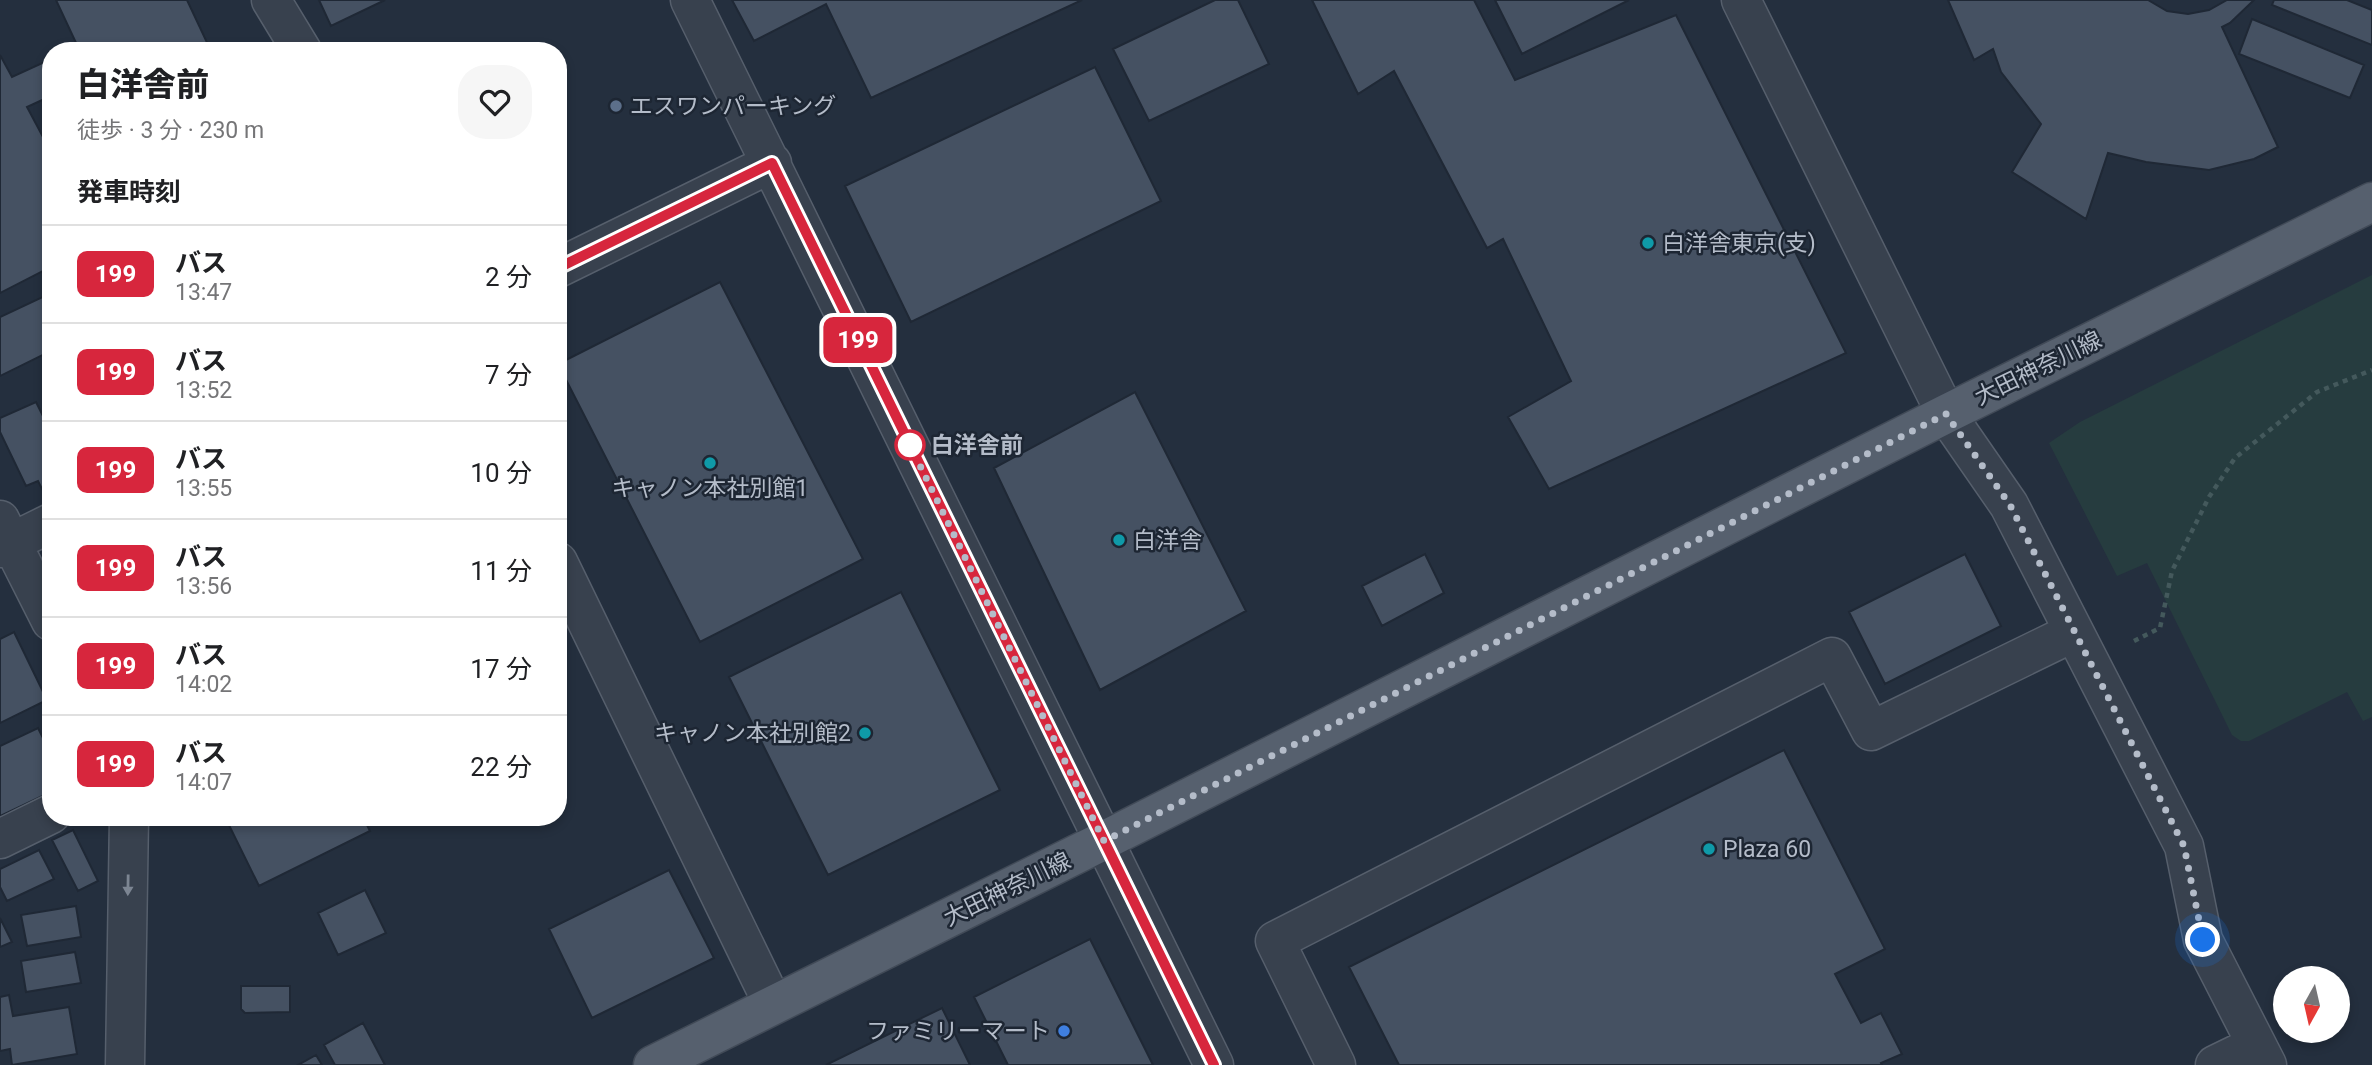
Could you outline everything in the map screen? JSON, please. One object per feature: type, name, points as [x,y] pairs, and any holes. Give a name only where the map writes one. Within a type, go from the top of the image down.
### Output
[{"type":"main road","name":"大田神奈川線","points":[[667,1062],[773,1004],[1104,841],[1946,414],[2372,202]]},
{"type":"street","points":[[271,0],[297,42]]},
{"type":"street","points":[[690,0],[1214,1065]]},
{"type":"street","points":[[1741,0],[1946,414],[2010,505],[2184,846],[2203,940],[2262,1055],[2215,1065]]},
{"type":"street","points":[[567,264],[772,163]]},
{"type":"street","points":[[42,526],[4,537],[42,605]]},
{"type":"street","points":[[567,581],[773,1004]]},
{"type":"street","points":[[1336,1065],[1275,941],[1832,657],[1871,731],[2082,648]]},
{"type":"street","points":[[0,839],[42,818]]},
{"type":"street","points":[[125,1065],[129,826]]},
{"type":"path","points":[[2082,648],[2160,628],[2172,571],[2209,497],[2235,458],[2317,392],[2372,370]]},
{"type":"green space","points":[[2372,275],[2372,717],[2363,721],[2347,692],[2249,741],[2241,741],[2232,735],[2147,563],[2117,576],[2049,443],[2080,422]]},
{"type":"building","points":[[56,0],[187,0],[207,42],[76,42]]},
{"type":"building","points":[[319,0],[385,0],[331,26]]},
{"type":"building","points":[[732,0],[1082,0],[871,98],[826,4],[754,41]]},
{"type":"building","points":[[1215,0],[1238,0],[1269,64],[1149,121],[1113,49]]},
{"type":"building","name":"白洋舎東京(支)","points":[[1312,0],[1474,0],[1515,80],[1676,15],[1846,353],[1549,489],[1508,417],[1571,381],[1503,239],[1487,248],[1394,71],[1358,94]]},
{"type":"building","points":[[1495,0],[1629,0],[1522,54]]},
{"type":"building","points":[[1948,0],[2148,0],[2167,11],[2188,14],[2209,10],[2227,0],[2254,0],[2230,23],[2222,27],[2278,147],[2254,159],[2209,170],[2146,162],[2108,153],[2086,219],[2012,172],[2041,124],[2001,72],[1993,49],[1974,60]]},
{"type":"building","points":[[2274,0],[2347,0],[2372,10],[2372,45],[2272,5]]},
{"type":"building","points":[[2252,19],[2364,65],[2350,98],[2239,54]]},
{"type":"building","points":[[0,55],[12,77],[42,63],[42,100],[27,107],[42,135],[42,272],[0,293]]},
{"type":"building","points":[[1095,67],[1161,201],[911,322],[845,186]]},
{"type":"building","name":"キャノン本社別館1","points":[[720,282],[863,559],[700,642],[567,382],[567,359]]},
{"type":"building","points":[[42,297],[42,355],[0,376],[0,317]]},
{"type":"building","name":"白洋舎","points":[[1135,392],[1246,611],[1100,690],[994,468]]},
{"type":"building","points":[[36,402],[42,414],[42,489],[38,481],[26,486],[0,432],[0,418]]},
{"type":"building","points":[[1425,554],[1444,593],[1382,626],[1362,586]]},
{"type":"building","points":[[1965,554],[2001,626],[1885,684],[1849,612]]},
{"type":"building","name":"キャノン本社別館2","points":[[901,592],[1000,790],[828,875],[729,677]]},
{"type":"building","points":[[14,632],[42,690],[42,702],[0,723],[0,639]]},
{"type":"building","points":[[38,728],[42,736],[42,796],[0,816],[0,746]]},
{"type":"building","name":"Plaza 60","points":[[1784,750],[1885,949],[1835,974],[1861,1023],[1881,1013],[1902,1054],[1881,1063],[1882,1065],[1399,1065],[1349,967]]},
{"type":"building","points":[[229,826],[368,826],[370,831],[259,886]]},
{"type":"building","points":[[73,830],[98,881],[78,891],[52,840]]},
{"type":"building","points":[[39,850],[54,879],[7,901],[0,887],[0,869]]},
{"type":"building","points":[[669,870],[714,958],[592,1018],[549,929]]},
{"type":"building","points":[[365,890],[386,933],[338,955],[318,913]]},
{"type":"building","points":[[76,906],[81,937],[27,946],[21,915]]},
{"type":"building","points":[[0,918],[12,942],[0,947]]},
{"type":"building","name":"ファミリーマート","points":[[1090,939],[1153,1065],[1008,1065],[974,997]]},
{"type":"building","points":[[75,952],[81,983],[26,992],[21,961]]},
{"type":"building","points":[[241,986],[290,986],[290,1012],[245,1013],[241,1009]]},
{"type":"building","points":[[9,995],[13,1016],[69,1007],[77,1054],[12,1065],[10,1049],[0,1051],[0,997]]},
{"type":"building","points":[[942,1008],[970,1065],[826,1065]]},
{"type":"building","points":[[363,1023],[385,1065],[335,1065],[324,1045]]},
{"type":"building","points":[[316,1055],[322,1065],[298,1065]]},
{"type":"bus line","name":"199","points":[[567,264],[772,163],[1214,1065]]},
{"type":"place","name":"エスワンパーキング","points":[[616,106]]},
{"type":"place","name":"白洋舎東京(支)","points":[[1648,243]]},
{"type":"place","name":"白洋舎前","points":[[910,445]]},
{"type":"place","name":"キャノン本社別館1","points":[[710,463]]},
{"type":"place","name":"白洋舎","points":[[1119,540]]},
{"type":"place","name":"キャノン本社別館2","points":[[865,733]]},
{"type":"place","name":"Plaza 60","points":[[1709,849]]},
{"type":"place","name":"ファミリーマート","points":[[1064,1031]]},
{"type":"route","points":[[910,445],[907,439],[1104,841],[1946,414],[2010,505],[2184,846],[2203,940]]}]
